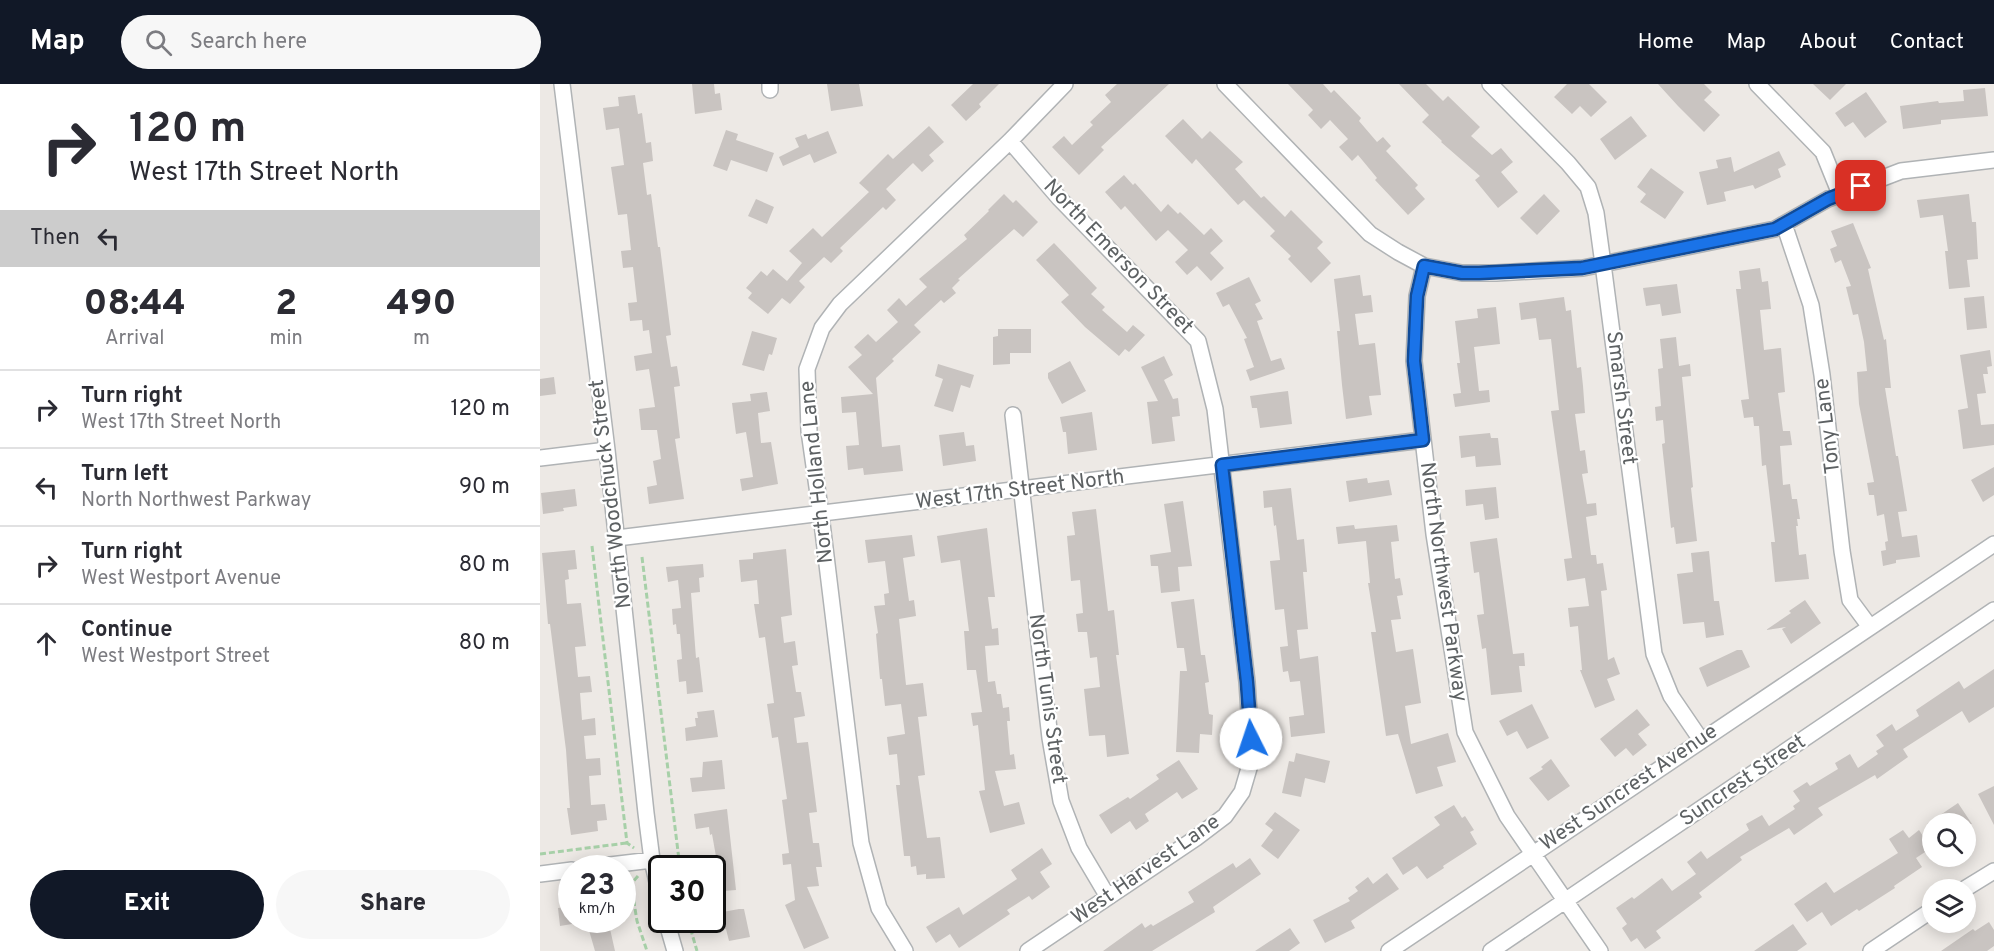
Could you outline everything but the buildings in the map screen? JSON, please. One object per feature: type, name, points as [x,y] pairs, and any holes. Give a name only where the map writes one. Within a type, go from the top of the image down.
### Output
[{"type":"street","name":"North Woodchuck Street","points":[[562,84],[607,450],[651,855]]},
{"type":"street","name":"North Holland Lane","points":[[905,951],[879,908],[861,843],[809,431],[807,369],[822,328],[840,304],[1010,141],[1065,84]]},
{"type":"street","points":[[1225,84],[1370,234],[1424,266],[1462,273],[1582,268],[1775,229],[1828,199],[1901,171],[1994,160]]},
{"type":"street","name":"Smarsh Street","points":[[1490,84],[1568,163],[1588,187],[1596,213],[1604,264],[1654,654],[1671,696],[1701,740]]},
{"type":"street","points":[[1757,84],[1823,152],[1840,194]]},
{"type":"street","name":"North Emerson Street","points":[[1010,141],[1059,198],[1198,342],[1215,409],[1222,465],[1247,682],[1252,758],[1248,775]]},
{"type":"street","name":"Tony Lane","points":[[1784,224],[1811,305],[1850,600],[1870,627]]},
{"type":"street","name":"North Northwest Parkway","points":[[1424,266],[1417,296],[1414,361],[1434,534],[1465,732],[1507,816],[1600,951]]},
{"type":"street","name":"North Tunis Street","points":[[1013,415],[1050,738],[1061,801],[1079,848],[1108,897]]},
{"type":"street","name":"West 17th Street North","points":[[617,538],[1423,440]]},
{"type":"street","points":[[540,458],[607,450]]},
{"type":"street","name":"West Suncrest Avenue","points":[[1389,951],[1994,544]]},
{"type":"street","name":"Suncrest Street","points":[[1491,951],[1994,610]]},
{"type":"street","name":"West Harvest Lane","points":[[1028,951],[1225,816],[1242,792],[1248,775]]},
{"type":"street","points":[[636,862],[648,860]]},
{"type":"street","points":[[1976,882],[1994,871]]},
{"type":"street","points":[[540,874],[558,872]]},
{"type":"street","points":[[1871,951],[1922,917]]},
{"type":"street","points":[[670,933],[675,951]]},
{"type":"path","points":[[592,546],[627,843]]},
{"type":"path","points":[[642,557],[678,855]]},
{"type":"path","points":[[540,854],[627,843],[634,848],[635,855]]},
{"type":"path","points":[[636,862],[638,877],[636,879]]},
{"type":"path","points":[[636,921],[646,951]]},
{"type":"path","points":[[692,933],[697,951]]},
{"type":"route","points":[[1251,739],[1247,682],[1222,465],[1423,440],[1414,361],[1417,296],[1424,266],[1462,273],[1582,268],[1775,229],[1828,199],[1861,186]]}]
